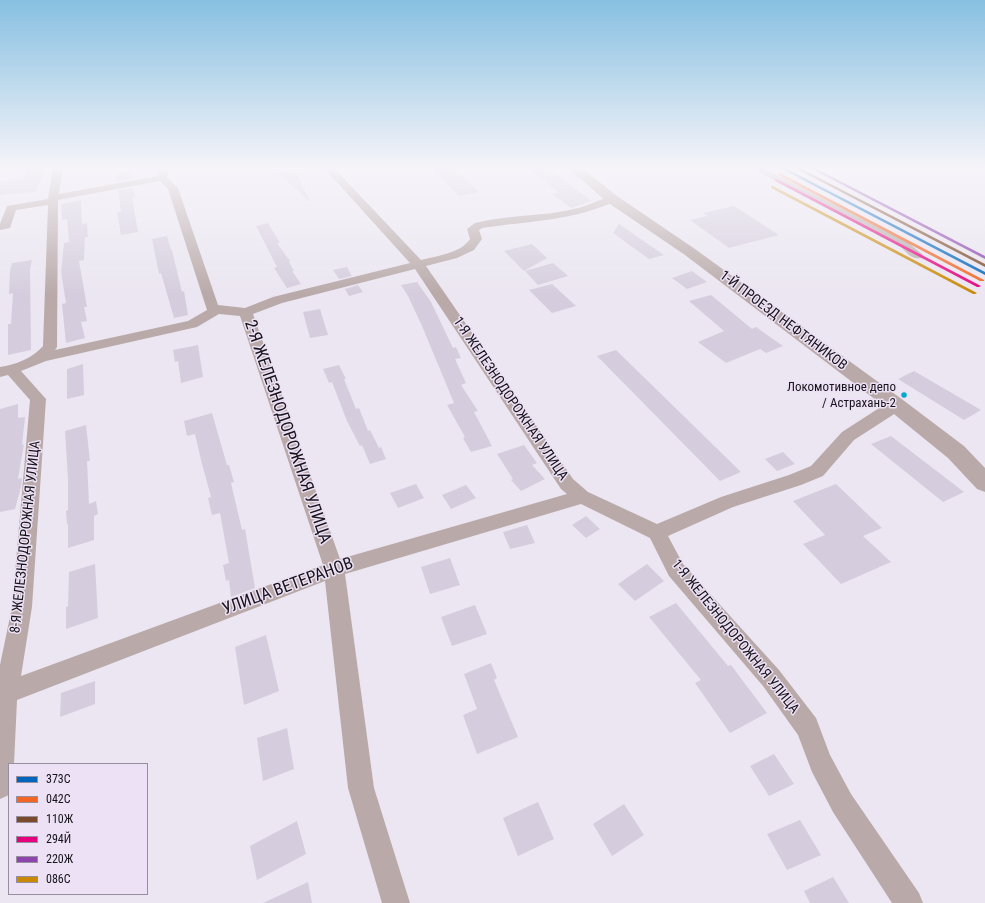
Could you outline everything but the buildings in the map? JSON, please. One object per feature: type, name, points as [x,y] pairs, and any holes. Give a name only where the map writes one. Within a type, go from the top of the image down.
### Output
[{"type":"street","points":[[0,227],[6,226],[10,210]]},
{"type":"street","points":[[42,357],[50,346],[53,210]]},
{"type":"street","points":[[181,210],[212,307],[217,310],[246,312],[278,300],[370,278],[453,255],[470,248],[476,239],[473,229],[478,225],[532,220],[588,210]]},
{"type":"street","name":"1-Я ЖЕЛЕЗНОДОРОЖНАЯ УЛИЦА","points":[[368,210],[418,264],[485,361],[566,484],[582,497],[657,533],[676,570],[771,678],[807,728],[821,763],[842,803],[908,903]]},
{"type":"street","name":"1-Й ПРОЕЗД НЕФТЯНИКОВ","points":[[628,210],[690,252],[896,405],[956,452],[985,483]]},
{"type":"street","points":[[838,210],[905,245],[917,255]]},
{"type":"street","points":[[5,371],[42,357],[192,324],[217,310]]},
{"type":"street","name":"2-Я ЖЕЛЕЗНОДОРОЖНАЯ УЛИЦА","points":[[246,312],[334,569],[361,788],[396,903]]},
{"type":"street","name":"8-Я ЖЕЛЕЗНОДОРОЖНАЯ УЛИЦА","points":[[0,786],[3,694],[22,606],[38,399],[5,371]]},
{"type":"street","points":[[657,533],[727,502],[795,480],[817,471],[848,436],[896,405]]},
{"type":"street","name":"УЛИЦА ВЕТЕРАНОВ","points":[[3,694],[334,569],[582,497]]},
{"type":"transit line","name":"086С","points":[[816,210],[975,293]]},
{"type":"transit line","name":"294Й","points":[[834,210],[979,286]]},
{"type":"transit line","name":"042С","points":[[848,210],[982,280]]},
{"type":"transit line","name":"373C","points":[[863,210],[985,274]]},
{"type":"transit line","name":"110Ж","points":[[878,210],[985,266]]},
{"type":"transit line","name":"220Ж","points":[[893,210],[985,258]]},
{"type":"place","name":"Локомотивное депо / Астрахань-2","points":[[904,395]]}]
